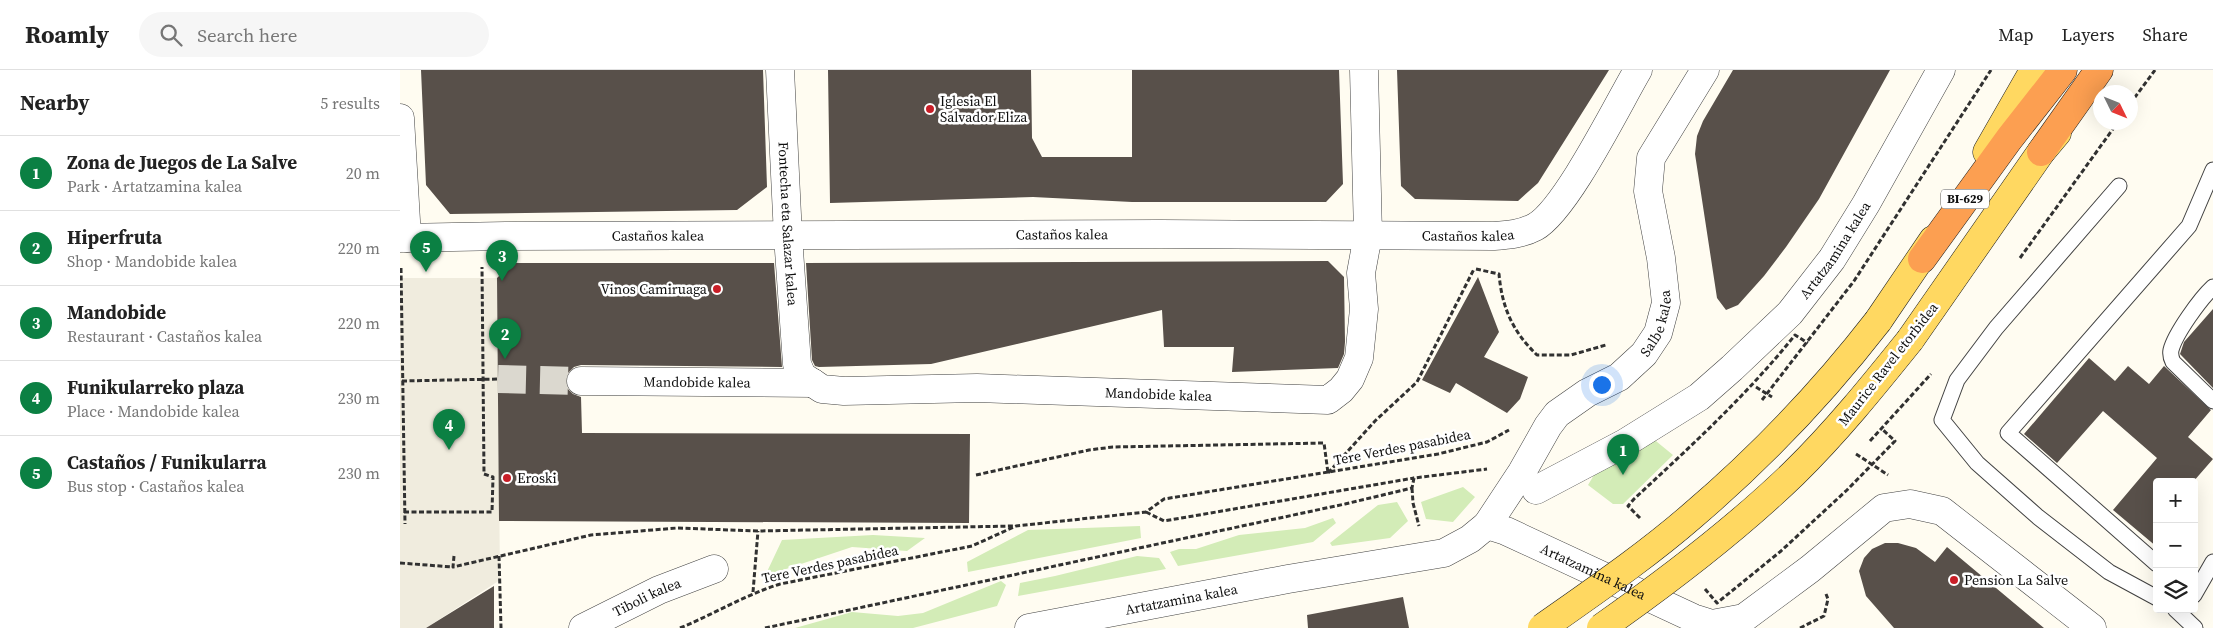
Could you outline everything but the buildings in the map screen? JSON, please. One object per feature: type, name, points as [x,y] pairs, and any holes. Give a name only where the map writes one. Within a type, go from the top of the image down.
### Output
[{"type":"highway","points":[[2009,139],[2051,70]]},
{"type":"highway","name":"BI-629","points":[[1922,259],[2009,139],[2063,70]]},
{"type":"highway","name":"Maurice Ravel etorbidea","points":[[2040,152],[2100,70]]},
{"type":"main road","points":[[1542,628],[1600,587],[1692,517],[1742,472],[1842,368],[1922,259],[2002,127],[2034,70]]},
{"type":"main road","points":[[2040,152],[2113,70]]},
{"type":"main road","name":"Maurice Ravel etorbidea","points":[[1601,628],[1708,548],[1792,474],[1859,404],[1910,340],[2040,152]]},
{"type":"street","name":"Fontecha eta Salazar kalea","points":[[780,70],[796,364],[808,379]]},
{"type":"street","name":"Mandobide kalea","points":[[581,381],[808,379],[822,389],[844,391],[977,388],[1328,400],[1341,390],[1350,379],[1359,358],[1364,309],[1362,273],[1368,235],[1364,70]]},
{"type":"street","name":"Castaños kalea","points":[[403,238],[1161,234],[1494,236],[1518,233],[1536,226],[1552,211],[1573,182],[1638,70]]},
{"type":"street","name":"Salbe kalea","points":[[1487,525],[1557,414],[1587,393],[1619,377],[1644,354],[1658,333],[1666,303],[1662,258],[1648,191],[1651,158],[1705,70]]},
{"type":"street","name":"Artatzamina kalea","points":[[1536,490],[1626,443],[1698,396],[1732,368],[1790,313],[1832,259],[1866,204],[1941,70]]},
{"type":"street","points":[[400,118],[403,238]]},
{"type":"street","name":"Artatzamina kalea","points":[[1028,628],[1444,553],[1470,539],[1487,525],[1506,531],[1693,618],[1712,624],[1744,618],[1810,569],[1884,508],[1910,504],[1942,511],[2092,628]]},
{"type":"street","name":"Tiboli kalea","points":[[583,628],[659,590],[714,569]]},
{"type":"lane","points":[[2153,560],[2008,433],[2189,226],[2213,170]]},
{"type":"lane","points":[[2119,186],[1996,328],[1957,380],[1942,420],[1977,463],[2038,517],[2109,572],[2153,596]]},
{"type":"lane","points":[[2213,287],[2187,321],[2173,344],[2170,353],[2172,362],[2213,400]]},
{"type":"lane","points":[[2198,588],[2213,562]]},
{"type":"lane","points":[[2182,613],[2194,628]]},
{"type":"path","points":[[1762,400],[1808,343],[1854,281],[1991,70]]},
{"type":"path","points":[[2138,93],[2155,70]]},
{"type":"path","points":[[404,512],[492,512],[493,478],[484,474],[482,266]]},
{"type":"path","points":[[401,268],[405,524]]},
{"type":"path","points":[[1468,268],[1499,274],[1502,300],[1521,340],[1537,355],[1571,355],[1614,343],[1606,349]]},
{"type":"path","points":[[1328,473],[1375,421],[1417,382],[1476,269]]},
{"type":"path","points":[[402,381],[498,379]]},
{"type":"path","name":"Tere Verdes pasabidea","points":[[1016,526],[972,546],[780,584],[753,592],[758,531],[1016,526],[1146,512],[1164,500],[1438,454],[1487,442],[1514,428]]},
{"type":"path","points":[[976,475],[1113,446],[1324,443],[1328,473]]},
{"type":"path","points":[[1146,512],[1164,521],[1414,478],[1492,468]]},
{"type":"path","points":[[1414,478],[1412,488],[1417,521]]},
{"type":"path","points":[[765,628],[1180,540],[1412,488]]},
{"type":"path","points":[[400,563],[453,567],[591,535],[677,528],[758,531]]},
{"type":"path","points":[[453,567],[454,556]]},
{"type":"path","points":[[499,556],[501,628]]},
{"type":"path","points":[[1800,628],[1824,616],[1828,599],[1822,589]]},
{"type":"path","points":[[680,628],[713,615],[753,592]]},
{"type":"green space","points":[[1651,437],[1673,455],[1623,504],[1613,504],[1588,485],[1600,465]]},
{"type":"green space","points":[[1463,487],[1475,497],[1453,522],[1426,519],[1421,502]]},
{"type":"green space","points":[[1397,502],[1408,521],[1390,538],[1332,546],[1330,543],[1378,505]]},
{"type":"green space","points":[[1333,518],[1336,523],[1313,542],[1178,566],[1170,552],[1179,549],[1196,549],[1239,535],[1305,528]]},
{"type":"green space","points":[[1140,526],[1141,538],[968,572],[967,562],[1028,530]]},
{"type":"green space","points":[[873,535],[925,538],[907,551],[852,547],[765,576],[782,540]]},
{"type":"green space","points":[[1137,556],[1159,558],[1166,569],[1018,596],[1020,583]]},
{"type":"green space","points":[[1001,581],[1006,585],[997,606],[913,628],[795,628],[852,612],[898,616],[923,613]]},
{"type":"shaded area","points":[[400,278],[497,278],[500,580],[426,628],[400,628]]},
{"type":"tunnel","points":[[498,379],[581,381]]},
{"type":"place","name":"Iglesia El Salvador Eliza","points":[[930,109]]},
{"type":"place","name":"Castaños / Funikularra","points":[[426,272]]},
{"type":"place","name":"Mandobide","points":[[502,281]]},
{"type":"place","name":"Vinos Camiruaga","points":[[717,289]]},
{"type":"place","name":"Hiperfruta","points":[[505,359]]},
{"type":"place","name":"Funikularreko plaza","points":[[449,450]]},
{"type":"place","name":"Zona de Juegos de La Salve","points":[[1623,475]]},
{"type":"place","name":"Eroski","points":[[507,478]]},
{"type":"place","name":"Pension La Salve","points":[[1954,580]]}]
